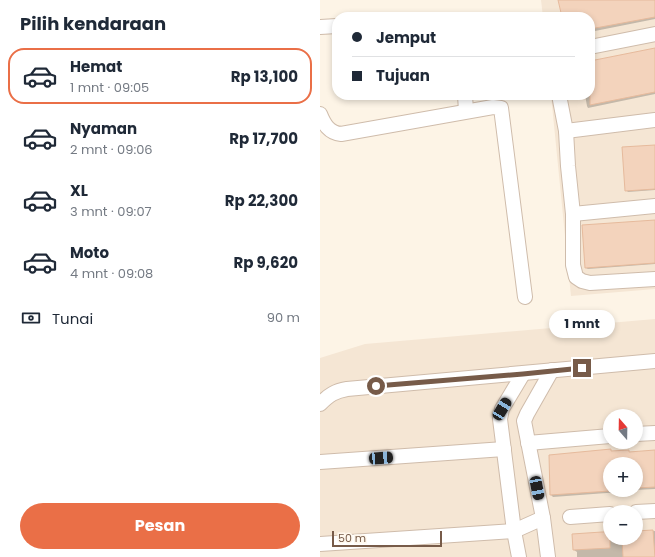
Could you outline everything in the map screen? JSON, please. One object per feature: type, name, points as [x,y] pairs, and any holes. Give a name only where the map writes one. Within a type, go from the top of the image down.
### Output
[{"type":"street","points":[[320,27],[332,26]]},
{"type":"street","points":[[595,46],[655,34]]},
{"type":"street","points":[[465,100],[466,111]]},
{"type":"street","points":[[560,100],[566,131],[573,214],[573,265],[576,277],[582,282],[590,283],[655,279]]},
{"type":"street","points":[[320,114],[326,126],[332,132],[341,134],[466,111],[493,107],[501,108],[503,114],[525,297]]},
{"type":"street","points":[[566,131],[655,120]]},
{"type":"street","points":[[573,214],[655,206]]},
{"type":"street","points":[[320,404],[335,391],[347,388],[523,374],[655,361]]},
{"type":"street","points":[[548,557],[543,518],[524,421],[552,370]]},
{"type":"street","points":[[518,557],[500,414],[523,374]]},
{"type":"street","points":[[643,434],[655,433]]},
{"type":"street","points":[[528,442],[603,437]]},
{"type":"street","points":[[320,462],[504,450]]},
{"type":"street","points":[[643,512],[655,511]]},
{"type":"street","points":[[570,517],[603,515]]},
{"type":"street","points":[[320,544],[514,531],[543,518]]},
{"type":"shaded area","points":[[541,0],[655,0],[655,289],[571,296],[551,100],[595,100],[595,12],[542,12]]},
{"type":"shaded area","points":[[655,319],[655,557],[320,557],[320,358],[365,344]]},
{"type":"building","points":[[558,0],[655,0],[655,17],[595,28],[595,12],[561,12]]},
{"type":"building","points":[[655,48],[655,92],[590,105],[590,100],[595,100],[595,60]]},
{"type":"building","points":[[655,145],[655,189],[625,191],[622,147]]},
{"type":"building","points":[[655,220],[655,263],[585,268],[582,225]]},
{"type":"building","points":[[611,449],[611,451],[629,450],[629,452],[655,450],[655,487],[643,488],[643,457],[603,457],[603,491],[550,495],[549,455]]},
{"type":"building","points":[[653,530],[655,557],[623,557],[622,545],[643,545],[643,531]]},
{"type":"building","points":[[603,532],[603,545],[610,545],[610,548],[573,550],[572,534]]},
{"type":"route","points":[[376,386],[582,368]]}]
